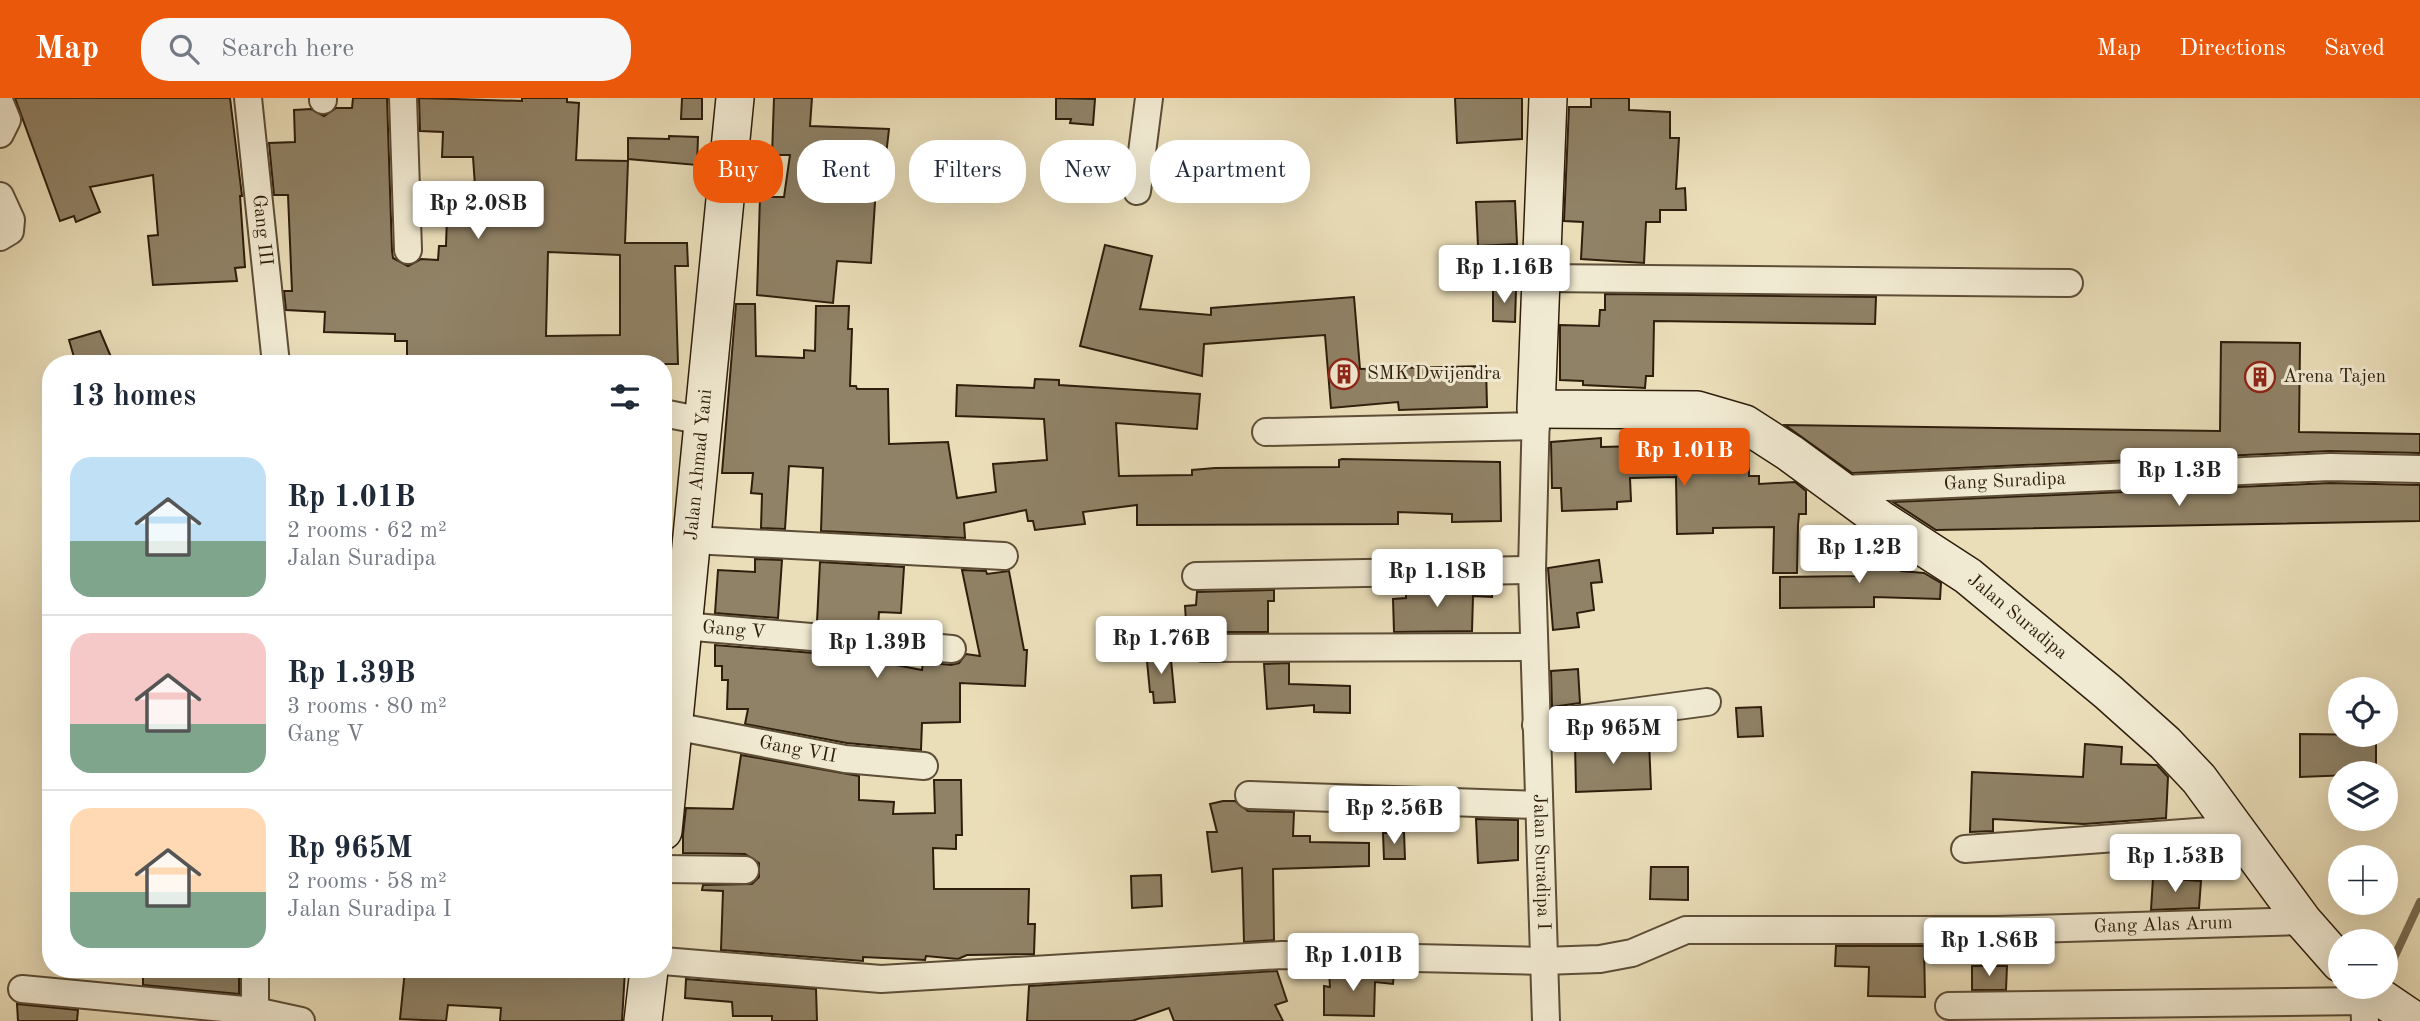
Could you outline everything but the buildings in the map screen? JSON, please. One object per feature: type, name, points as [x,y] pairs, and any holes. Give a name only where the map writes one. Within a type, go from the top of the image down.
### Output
[{"type":"street","name":"Gang III","points":[[248,98],[274,355]]},
{"type":"street","points":[[403,98],[408,250]]},
{"type":"street","name":"Jalan Ahmad Yani","points":[[672,745],[734,98]]},
{"type":"street","points":[[1137,191],[1149,98]]},
{"type":"street","points":[[1266,432],[1536,417],[1548,98]]},
{"type":"street","points":[[0,103],[7,120],[0,134]]},
{"type":"street","points":[[0,196],[12,223],[10,231],[0,237]]},
{"type":"street","points":[[1542,278],[2070,284]]},
{"type":"street","name":"Jalan Suradipa","points":[[1536,417],[1580,411],[1675,408],[1718,414],[1745,424],[1842,489],[1968,576],[2108,692],[2199,779],[2303,921],[2328,949]]},
{"type":"street","points":[[672,415],[704,421]]},
{"type":"street","name":"Jalan Suradipa I","points":[[1536,417],[1532,570],[1537,805],[1546,1021]]},
{"type":"street","name":"Gang Suradipa","points":[[1842,489],[2330,467],[2420,469]]},
{"type":"street","points":[[692,540],[1004,556]]},
{"type":"street","points":[[1196,576],[1532,570]]},
{"type":"street","name":"Gang V","points":[[684,626],[953,649]]},
{"type":"street","points":[[1203,648],[1534,647]]},
{"type":"street","points":[[1536,725],[1707,702]]},
{"type":"street","name":"Gang VII","points":[[674,726],[759,740],[823,756],[923,766]]},
{"type":"street","points":[[1249,795],[1537,805]]},
{"type":"street","points":[[1965,849],[2238,829]]},
{"type":"street","points":[[672,869],[746,870]]},
{"type":"street","name":"Gang Alas Arum","points":[[672,962],[881,979],[1282,955],[1543,961],[1600,959],[1632,953],[1686,930],[1938,930],[2303,921]]},
{"type":"street","points":[[255,1011],[256,978]]},
{"type":"street","points":[[643,1021],[648,978]]},
{"type":"street","points":[[22,989],[255,1011],[301,1021]]},
{"type":"street","points":[[1949,1006],[2364,999],[2415,1021]]},
{"type":"waterway","points":[[2398,949],[2420,902]]},
{"type":"place","name":"SMK Dwijendra","points":[[1344,374]]},
{"type":"place","name":"Arena Tajen","points":[[2260,377]]}]
